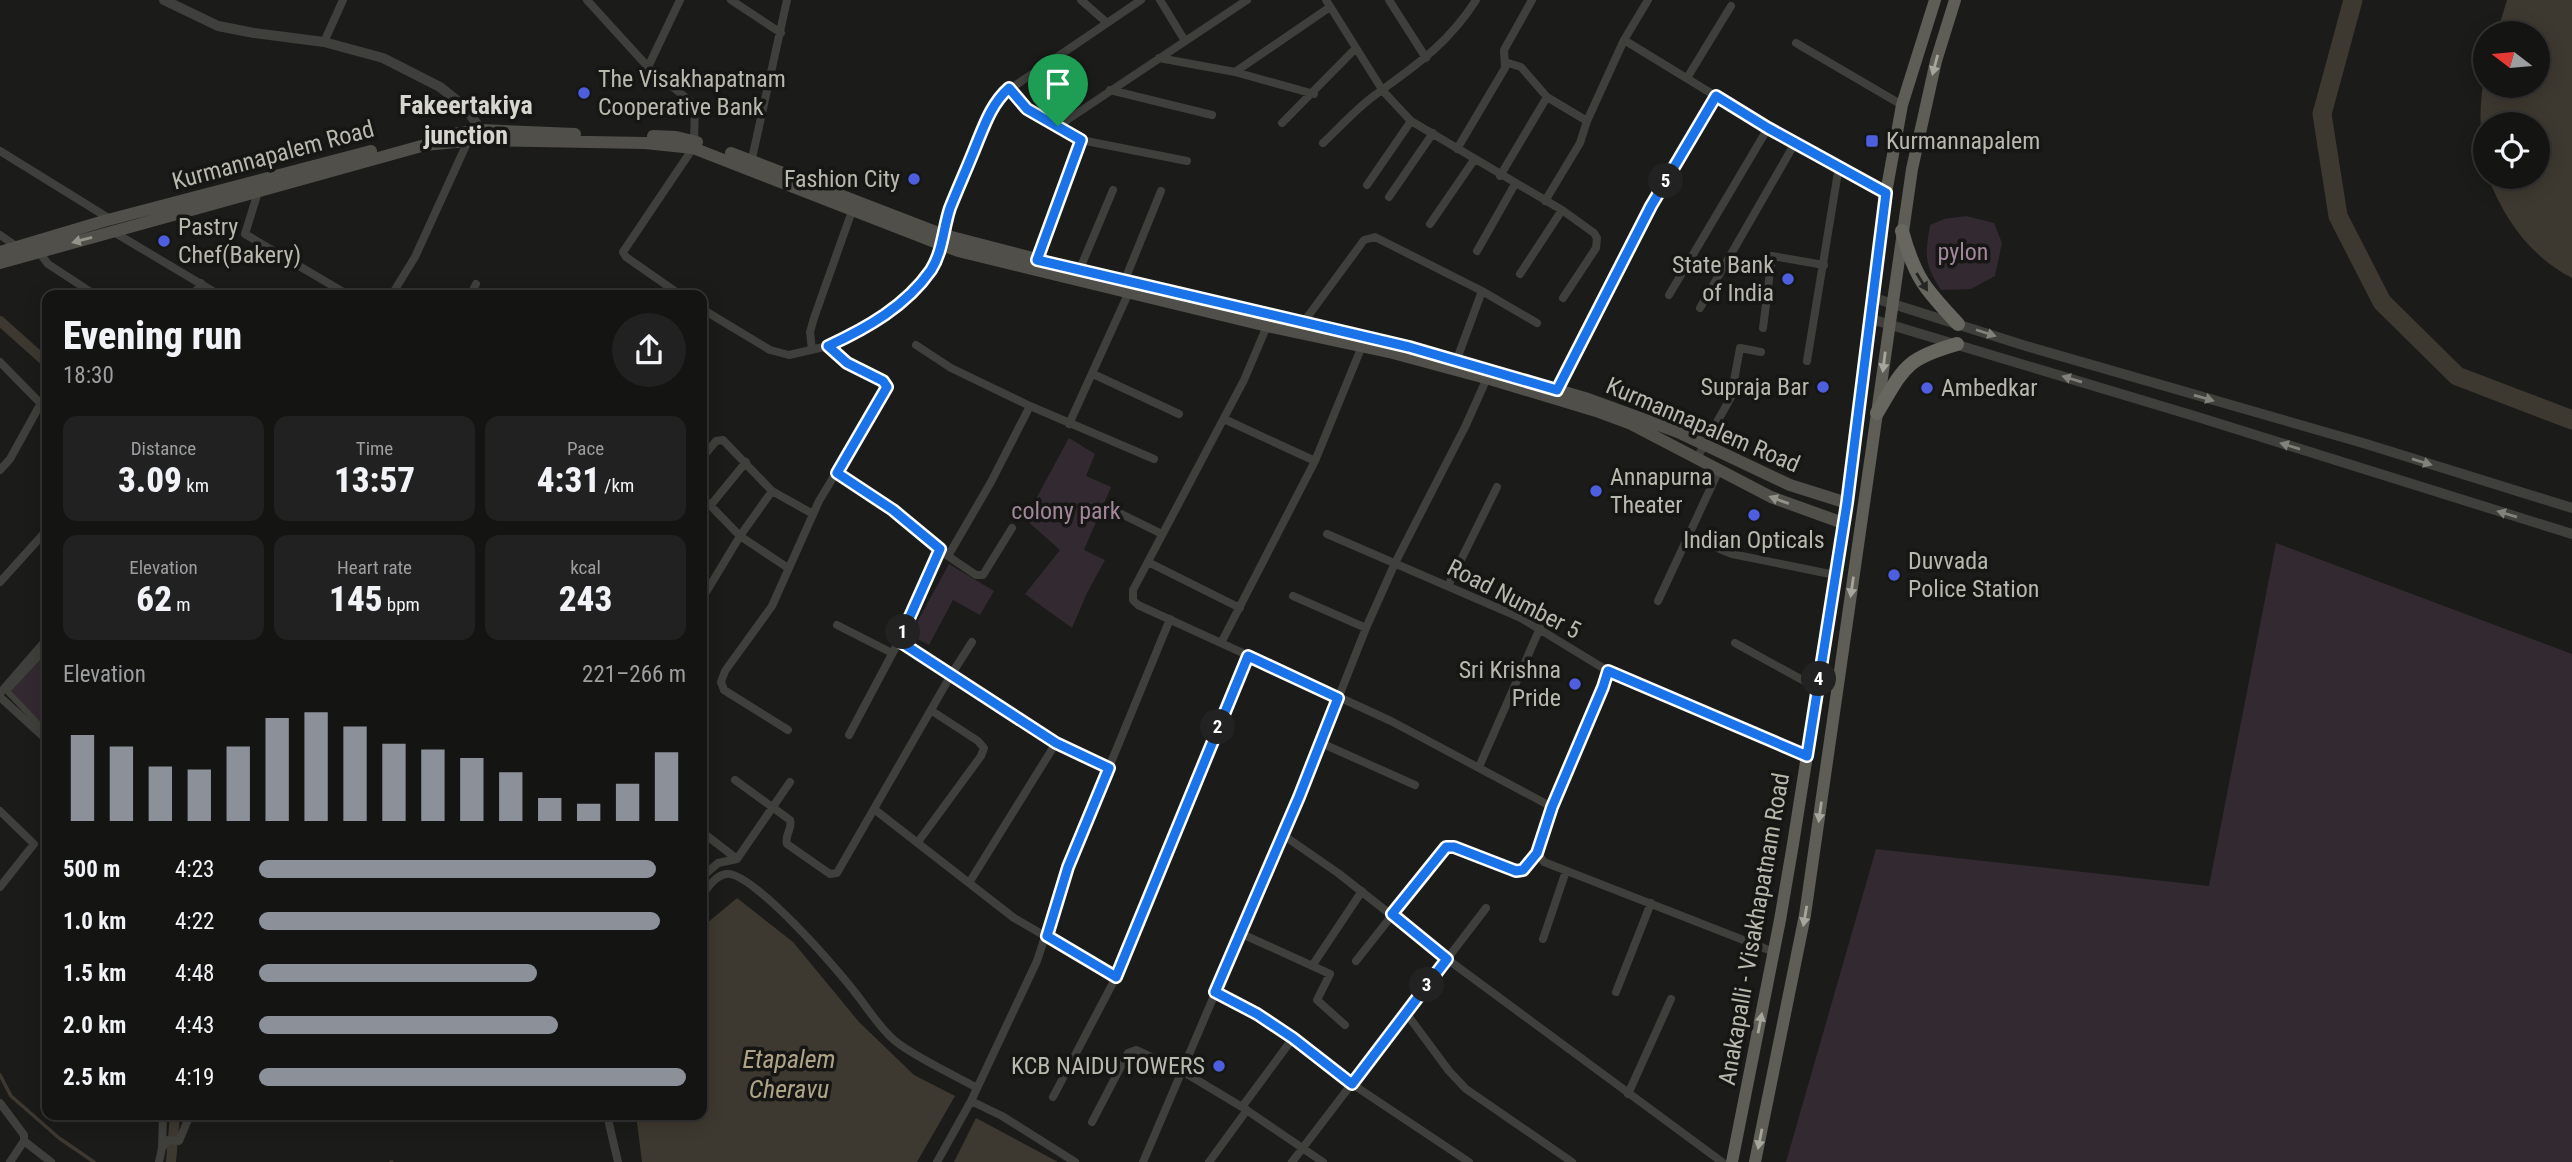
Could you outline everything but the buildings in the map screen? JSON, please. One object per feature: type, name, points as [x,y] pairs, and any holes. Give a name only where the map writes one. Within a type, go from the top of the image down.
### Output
[{"type":"highway","points":[[1902,231],[1911,264],[1919,278],[1928,292],[1958,324]]},
{"type":"highway","points":[[1877,412],[1910,363],[1930,352],[1956,344]]},
{"type":"main road","name":"Anakapalli - Visakhapatnam Road","points":[[1732,1162],[1774,952],[1807,756],[1847,503],[1886,193],[1902,105],[1935,0]]},
{"type":"main road","name":"Anakapalli - Visakhapatnam Road","points":[[1755,1162],[1805,915],[1902,231],[1923,116],[1955,0]]},
{"type":"main road","name":"Kurmannapalem Road","points":[[0,251],[111,226],[418,139],[481,130],[676,137],[942,240],[1037,260],[1127,287],[1365,336],[1457,359],[1557,390],[1645,419],[1705,444],[1790,485],[1847,503]]},
{"type":"main road","points":[[0,263],[111,226],[258,192],[425,145],[467,141],[693,145]]},
{"type":"main road","points":[[750,165],[852,211],[942,240],[984,258],[1127,287],[1267,326],[1362,346],[1487,378],[1630,425],[1771,497],[1843,523]]},
{"type":"main road","points":[[1793,844],[1815,848]]},
{"type":"street","points":[[164,0],[218,26],[324,42],[370,53],[424,78],[465,107],[481,130]]},
{"type":"street","points":[[324,42],[343,0]]},
{"type":"street","points":[[587,0],[648,66],[695,105],[693,145],[624,252],[626,257],[673,290]]},
{"type":"street","points":[[648,66],[680,0]]},
{"type":"street","points":[[731,0],[781,33]]},
{"type":"street","points":[[750,165],[787,0]]},
{"type":"street","points":[[1081,0],[1106,22]]},
{"type":"street","points":[[707,312],[780,354],[789,355],[828,346],[887,314],[905,299],[931,269],[950,210],[989,114],[1001,96],[1141,0]]},
{"type":"street","points":[[1160,0],[1185,41]]},
{"type":"street","points":[[1058,126],[1247,0]]},
{"type":"street","points":[[1389,0],[1426,58]]},
{"type":"street","points":[[1323,143],[1452,34],[1476,0]]},
{"type":"street","points":[[1457,149],[1505,68],[1504,50],[1532,0]]},
{"type":"street","points":[[1545,201],[1580,143],[1587,121],[1624,40],[1648,0]]},
{"type":"street","points":[[1236,72],[1328,4],[1383,91],[1411,121],[1500,176],[1562,210],[1594,233],[1597,242],[1563,298]]},
{"type":"street","points":[[1687,78],[1731,6]]},
{"type":"street","points":[[1624,40],[1768,128],[1886,193]]},
{"type":"street","points":[[1796,43],[1902,105]]},
{"type":"street","points":[[1282,123],[1314,94],[1356,48]]},
{"type":"street","points":[[1159,58],[1236,72],[1314,94]]},
{"type":"street","points":[[1505,62],[1521,67],[1547,97],[1587,121]]},
{"type":"street","points":[[1009,88],[1027,109],[1081,140],[1187,161]]},
{"type":"street","points":[[1110,90],[1212,115]]},
{"type":"street","points":[[1557,390],[1651,206],[1716,96]]},
{"type":"street","points":[[1500,176],[1547,97]]},
{"type":"street","points":[[1367,185],[1411,121]]},
{"type":"street","points":[[1669,295],[1768,128]]},
{"type":"street","points":[[1389,197],[1433,133]]},
{"type":"street","points":[[1037,260],[1081,140]]},
{"type":"street","points":[[395,290],[415,257],[467,141]]},
{"type":"street","points":[[1700,308],[1795,143]]},
{"type":"street","points":[[0,151],[212,290]]},
{"type":"street","points":[[1430,224],[1474,160]]},
{"type":"street","points":[[1807,361],[1839,166]]},
{"type":"street","points":[[1477,251],[1515,184]]},
{"type":"street","points":[[1079,271],[1113,190]]},
{"type":"street","points":[[1069,424],[1093,374],[1161,191]]},
{"type":"street","points":[[258,192],[245,234],[340,290]]},
{"type":"street","points":[[1520,274],[1562,210]]},
{"type":"street","points":[[812,350],[810,332],[814,318],[852,211]]},
{"type":"street","points":[[0,235],[16,246]]},
{"type":"street","points":[[1303,323],[1364,240],[1370,237],[1380,238],[1482,290],[1537,323]]},
{"type":"street","points":[[39,252],[48,264],[88,290]]},
{"type":"street","points":[[1763,328],[1772,256],[1824,265]]},
{"type":"street","points":[[197,290],[201,283]]},
{"type":"street","points":[[473,290],[476,284]]},
{"type":"street","points":[[1457,359],[1482,290]]},
{"type":"street","points":[[1874,298],[2026,346],[2363,443],[2572,508]]},
{"type":"street","points":[[1871,319],[2572,534]]},
{"type":"street","points":[[1267,326],[1244,380],[1133,590],[1133,600],[1138,605],[1423,736],[1552,807]]},
{"type":"street","points":[[916,345],[951,368],[1030,406],[1154,459]]},
{"type":"street","points":[[788,730],[724,690],[721,682],[725,671],[765,617],[813,514],[887,387],[883,381],[847,363],[828,346]]},
{"type":"street","points":[[1221,643],[1314,461],[1362,346]]},
{"type":"street","points":[[1697,458],[1734,390],[1740,348],[1760,352]]},
{"type":"street","points":[[0,362],[42,405]]},
{"type":"street","points":[[1093,374],[1179,414]]},
{"type":"street","points":[[1143,1162],[1283,835],[1366,628],[1395,563],[1465,427],[1487,378]]},
{"type":"street","points":[[948,556],[991,482],[1030,406]]},
{"type":"street","points":[[0,471],[42,410]]},
{"type":"street","points":[[1224,419],[1314,461]]},
{"type":"street","points":[[707,452],[719,439],[726,443],[772,491],[813,514]]},
{"type":"street","points":[[710,506],[746,463]]},
{"type":"street","points":[[1658,601],[1719,470]]},
{"type":"street","points":[[837,473],[893,510],[948,556],[976,575],[983,575],[1012,528]]},
{"type":"street","points":[[1448,586],[1497,487]]},
{"type":"street","points":[[707,591],[740,536],[772,491]]},
{"type":"street","points":[[707,503],[740,536],[788,568]]},
{"type":"street","points":[[1107,507],[1162,534]]},
{"type":"street","name":"Road Number 5","points":[[1327,534],[1539,628],[1608,671],[1807,756]]},
{"type":"street","points":[[0,582],[42,536]]},
{"type":"street","points":[[1688,536],[1741,556],[1835,575]]},
{"type":"street","points":[[849,735],[899,641],[940,549]]},
{"type":"street","points":[[1148,562],[1240,608]]},
{"type":"street","points":[[1293,596],[1366,628]]},
{"type":"street","points":[[937,1162],[971,1101],[1047,936],[1068,867],[1170,619]]},
{"type":"street","points":[[837,625],[892,653]]},
{"type":"street","points":[[1479,767],[1539,628]]},
{"type":"street","points":[[899,641],[1056,743],[1109,768]]},
{"type":"street","points":[[735,780],[790,820],[791,827],[785,838],[787,844],[834,874],[841,870],[972,642]]},
{"type":"street","points":[[1735,643],[1817,688]]},
{"type":"street","points":[[42,645],[0,695],[42,735]]},
{"type":"street","points":[[42,653],[7,691],[42,728]]},
{"type":"street","points":[[1053,1097],[1116,977],[1248,656]]},
{"type":"street","points":[[1356,961],[1446,847],[1454,847],[1520,871],[1537,853],[1552,807],[1608,671]]},
{"type":"street","points":[[918,842],[981,756],[984,748],[978,740],[932,711]]},
{"type":"street","points":[[969,883],[1056,743]]},
{"type":"street","points":[[1321,743],[1415,785]]},
{"type":"street","points":[[707,873],[718,863],[737,859],[790,782]]},
{"type":"street","points":[[874,809],[1014,918],[1116,977]]},
{"type":"street","points":[[0,811],[34,845],[0,887]]},
{"type":"street","points":[[1283,835],[1362,891],[1447,959],[1722,1162]]},
{"type":"street","points":[[707,836],[737,859]]},
{"type":"street","points":[[1537,853],[1544,862],[1774,952]]},
{"type":"street","points":[[1543,939],[1566,871]]},
{"type":"street","points":[[707,888],[716,878],[725,874],[733,875],[753,887],[826,957],[895,1040],[977,1088]]},
{"type":"street","points":[[1312,966],[1362,891]]},
{"type":"street","points":[[1616,992],[1651,903]]},
{"type":"street","points":[[1292,1162],[1486,908]]},
{"type":"street","points":[[1241,933],[1330,974],[1317,1000],[1345,1025]]},
{"type":"street","points":[[1215,992],[1257,1014],[1293,1038],[1352,1084],[1469,1162]]},
{"type":"street","points":[[1628,1094],[1671,999]]},
{"type":"street","points":[[1406,1013],[1449,1071],[1466,1089],[1572,1162]]},
{"type":"street","points":[[1209,1162],[1293,1038]]},
{"type":"street","points":[[1092,1122],[1132,1050],[1141,1051],[1182,1071],[1245,1108],[1323,1162]]},
{"type":"street","points":[[971,1101],[1002,1116],[1075,1162]]},
{"type":"street","points":[[0,1103],[24,1135],[24,1141],[10,1162]]},
{"type":"street","points":[[159,1162],[163,1120]]},
{"type":"street","points":[[162,1149],[168,1140],[179,1141],[188,1120]]},
{"type":"street","points":[[608,1120],[618,1162]]},
{"type":"street","points":[[24,1141],[51,1162]]},
{"type":"green space","name":"pylon","points":[[1966,216],[1994,223],[2002,243],[1995,276],[1971,289],[1941,290],[1931,273],[1927,259],[1930,225],[1944,219]]},
{"type":"green space","name":"colony park","points":[[1069,438],[1095,454],[1086,476],[1111,487],[1084,550],[1105,560],[1072,628],[1025,594],[1060,550],[1025,519]]},
{"type":"green space","points":[[2276,543],[2572,654],[2572,1162],[1786,1162],[1876,849],[2209,886]]},
{"type":"green space","points":[[949,564],[994,591],[980,615],[953,600],[929,645],[910,635]]},
{"type":"green space","points":[[42,657],[42,724],[9,693]]},
{"type":"water","points":[[2507,0],[2572,0],[2572,278],[2543,259],[2520,235],[2493,189],[2550,189],[2550,112],[2481,112],[2482,98],[2550,98],[2550,21],[2501,21]]},
{"type":"water","name":"Etapalem Cheravu","points":[[737,898],[793,942],[859,1022],[914,1075],[955,1096],[917,1162],[642,1162],[637,1120],[707,1120],[707,923]]},
{"type":"water","points":[[976,1118],[1058,1162],[954,1162]]},
{"type":"waterway","points":[[2353,0],[2322,114],[2338,216],[2382,302],[2457,376],[2572,420]]},
{"type":"waterway","points":[[0,321],[42,359]]},
{"type":"waterway","points":[[0,1075],[11,1096],[59,1138],[94,1162]]},
{"type":"waterway","points":[[171,1162],[175,1120]]},
{"type":"place","name":"The Visakhapatnam Cooperative Bank","points":[[584,93]]},
{"type":"place","name":"Kurmannapalem","points":[[1872,141]]},
{"type":"place","name":"Fashion City","points":[[914,179]]},
{"type":"place","name":"Pastry Chef(Bakery)","points":[[164,241]]},
{"type":"place","name":"State Bank of India","points":[[1788,279]]},
{"type":"place","name":"Supraja Bar","points":[[1823,387]]},
{"type":"place","name":"Ambedkar","points":[[1927,388]]},
{"type":"place","name":"Annapurna Theater","points":[[1596,491]]},
{"type":"place","name":"Indian Opticals","points":[[1754,515]]},
{"type":"place","name":"Duvvada Police Station","points":[[1894,575]]},
{"type":"place","name":"Sri Krishna Pride","points":[[1575,684]]},
{"type":"place","name":"KCB NAIDU TOWERS","points":[[1219,1066]]},
{"type":"district","name":"Fakeertakiya junction","points":[[466,120]]},
{"type":"route","points":[[1009,88],[1027,109],[1058,126],[1081,140],[1037,260],[1457,359],[1557,390],[1651,206],[1716,96],[1886,193],[1847,503],[1807,756],[1608,671],[1552,807],[1537,853],[1523,870],[1516,871],[1454,847],[1446,847],[1392,914],[1447,959],[1352,1084],[1293,1038],[1257,1014],[1215,992],[1299,797],[1338,698],[1248,656],[1116,977],[1047,936],[1068,867],[1109,768],[1056,743],[899,641],[940,549],[893,510],[837,473],[887,387],[883,381],[847,363],[828,346],[887,314],[905,299],[931,269],[942,245],[950,210],[989,114],[1009,88]]}]
